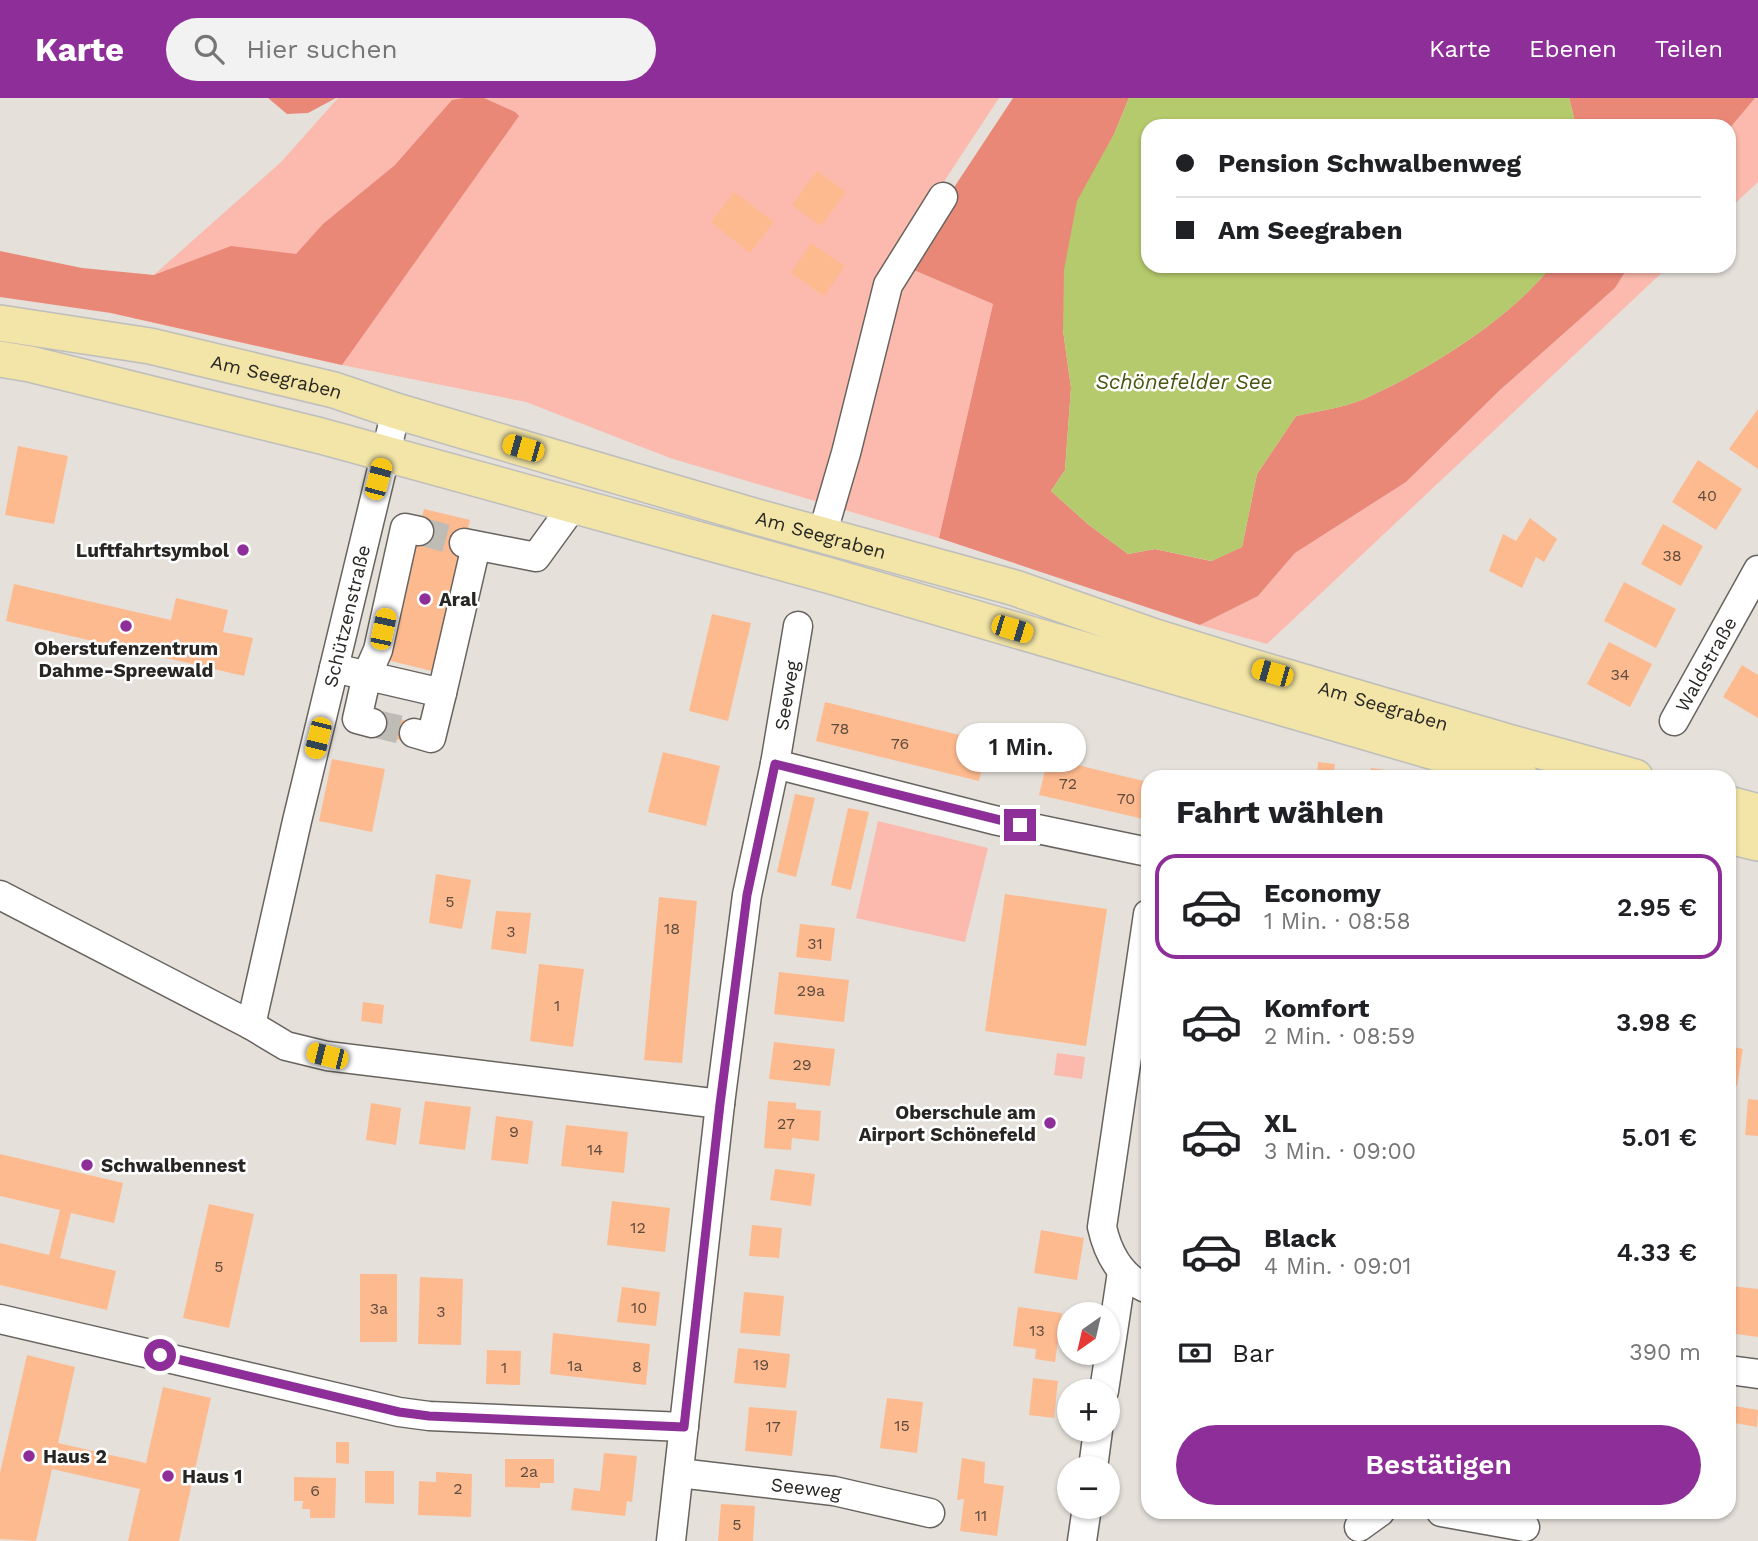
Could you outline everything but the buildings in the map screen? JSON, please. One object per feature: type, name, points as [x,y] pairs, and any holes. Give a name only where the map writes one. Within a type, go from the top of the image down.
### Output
[{"type":"main road","name":"Am Seegraben","points":[[0,323],[150,346],[334,390],[396,411],[822,535],[1015,588],[1155,637],[1249,666],[1609,770]]},
{"type":"main road","name":"Am Seegraben","points":[[0,359],[30,364],[385,454],[827,575],[1496,770]]},
{"type":"main road","points":[[1736,806],[1758,812]]},
{"type":"main road","points":[[1736,838],[1758,844]]},
{"type":"street","points":[[822,535],[846,453],[888,285],[943,197]]},
{"type":"street","name":"Schützenstraße","points":[[251,1025],[396,411]]},
{"type":"street","points":[[414,733],[431,738],[470,545],[536,558],[573,506]]},
{"type":"street","points":[[372,723],[357,719],[367,676],[378,650],[405,528],[419,531]]},
{"type":"street","points":[[361,556],[397,566]]},
{"type":"street","name":"Waldstraße","points":[[1674,722],[1758,570]]},
{"type":"street","name":"Seeweg","points":[[671,1541],[720,1104],[747,895],[775,764],[798,626]]},
{"type":"street","points":[[334,668],[442,693]]},
{"type":"street","points":[[775,764],[994,820],[1141,851]]},
{"type":"street","points":[[0,895],[251,1025],[286,1046],[327,1056],[720,1104]]},
{"type":"street","points":[[1141,962],[1102,1227],[1106,1244],[1122,1272],[1141,1286]]},
{"type":"street","points":[[1106,1379],[1122,1272]]},
{"type":"street","points":[[0,1319],[409,1413],[684,1427]]},
{"type":"street","points":[[1736,1371],[1758,1374]]},
{"type":"street","name":"Seeweg","points":[[680,1473],[834,1491],[930,1513]]},
{"type":"street","points":[[1082,1541],[1085,1519]]},
{"type":"street","points":[[1480,1519],[1525,1527]]},
{"type":"shaded area","points":[[268,98],[336,98],[308,113],[287,114]]},
{"type":"shaded area","points":[[338,98],[999,98],[945,180],[909,268],[993,304],[939,538],[670,458],[526,402],[342,365],[111,313],[281,162]]},
{"type":"shaded area","points":[[484,98],[519,116],[342,365],[111,313],[0,297],[0,251],[82,268],[154,275],[231,246],[296,254],[323,224],[395,165],[452,100]]},
{"type":"shaded area","points":[[1013,98],[1129,98],[1115,132],[1063,330],[1071,388],[1065,470],[1051,491],[1089,525],[1128,554],[1155,549],[1211,561],[1242,547],[1257,474],[1296,416],[1364,399],[1413,374],[1490,324],[1545,273],[1625,273],[1615,288],[1500,390],[1406,482],[1295,553],[1258,596],[1200,625],[939,538],[993,304],[909,268],[953,189]]},
{"type":"shaded area","points":[[1569,98],[1755,98],[1736,121],[1574,119]]},
{"type":"shaded area","points":[[1758,98],[1758,182],[1736,202],[1736,121],[1754,99]]},
{"type":"shaded area","points":[[1625,273],[1662,273],[1267,644],[1200,625],[1258,596],[1295,553],[1406,482],[1500,390],[1615,288]]},
{"type":"shaded area","points":[[878,821],[988,848],[965,942],[856,918]]},
{"type":"shaded area","points":[[1057,1053],[1085,1057],[1082,1079],[1054,1075]]},
{"type":"water","name":"Schönefelder See","points":[[1129,98],[1569,98],[1574,119],[1141,119],[1141,273],[1545,273],[1490,324],[1413,374],[1364,399],[1296,416],[1257,474],[1242,547],[1212,561],[1155,549],[1128,554],[1089,525],[1051,491],[1065,470],[1071,388],[1063,330],[1064,270],[1077,201],[1115,132]]},
{"type":"tunnel","points":[[419,531],[464,543]]},
{"type":"tunnel","points":[[372,723],[414,733]]},
{"type":"place","name":"Luftfahrtsymbol","points":[[243,550]]},
{"type":"place","name":"Aral","points":[[425,599]]},
{"type":"place","name":"Oberstufenzentrum Dahme-Spreewald","points":[[126,626]]},
{"type":"place","name":"Oberschule am Airport Schönefeld","points":[[1050,1123]]},
{"type":"place","name":"Schwalbennest","points":[[87,1165]]},
{"type":"place","name":"Haus 2","points":[[29,1456]]},
{"type":"place","name":"Haus 1","points":[[168,1476]]},
{"type":"route","points":[[160,1355],[399,1412],[429,1416],[684,1427],[720,1104],[747,895],[775,764],[1020,825]]}]
